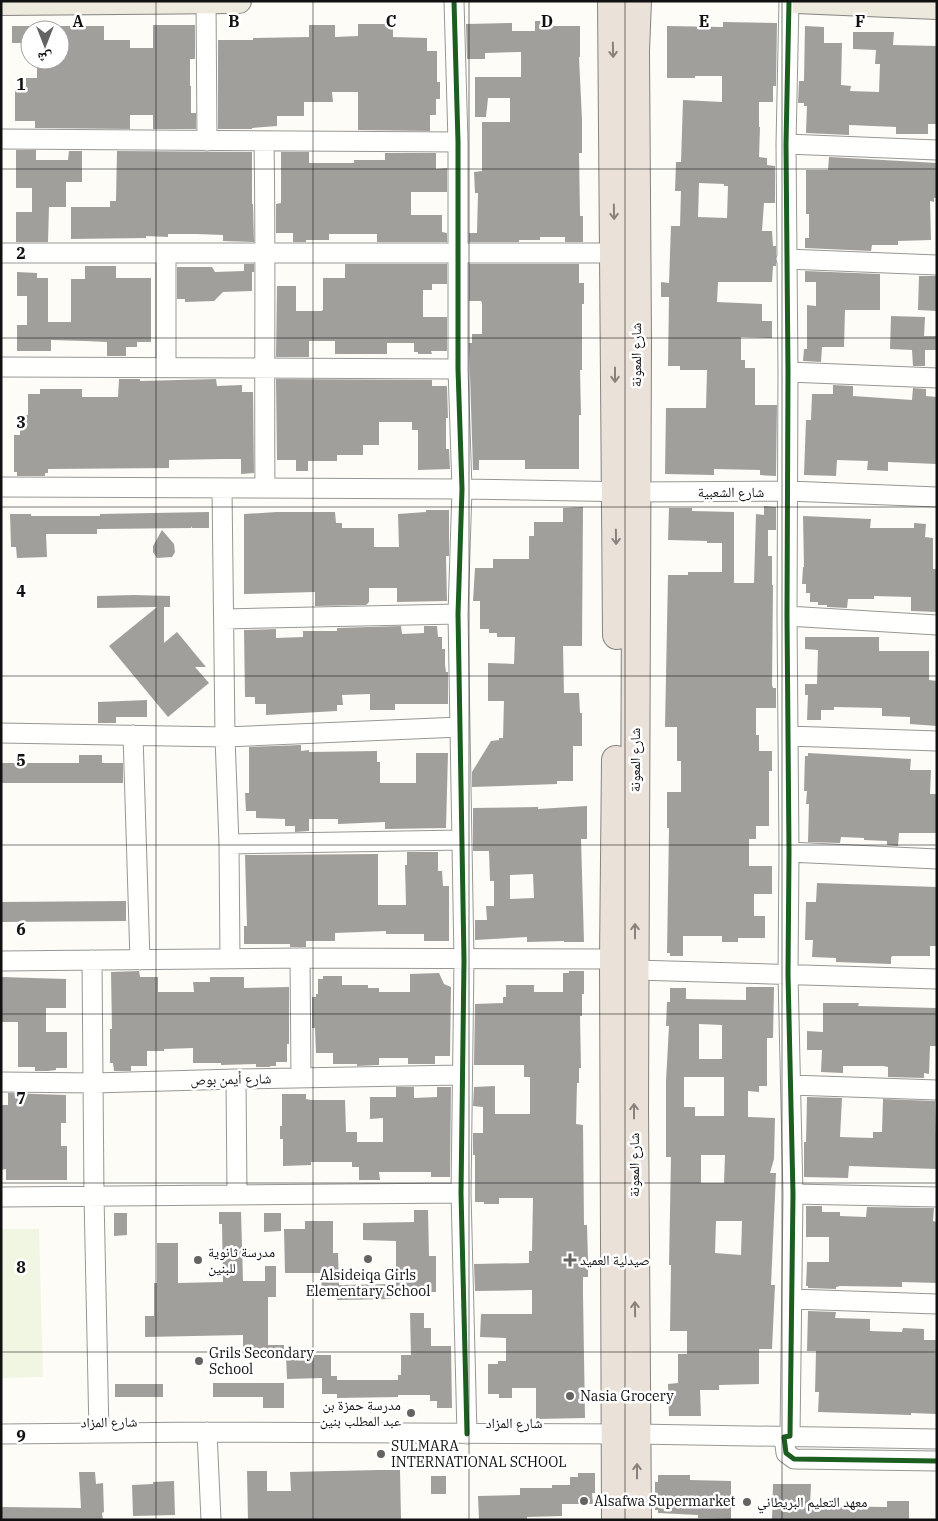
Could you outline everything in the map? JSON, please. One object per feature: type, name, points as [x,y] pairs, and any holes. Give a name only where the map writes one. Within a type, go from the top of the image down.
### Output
[{"type":"highway","name":"شارع المعونة","points":[[612,1],[614,253],[626,491],[624,965],[634,1108],[625,1434],[616,1520]]},
{"type":"highway","name":"شارع المعونة","points":[[626,491],[637,341],[635,51],[637,1]]},
{"type":"highway","name":"شارع المعونة","points":[[625,1434],[636,1520]]},
{"type":"main road","points":[[1,3],[239,1]]},
{"type":"main road","points":[[796,1],[937,7]]},
{"type":"street","points":[[454,1],[458,142],[458,369],[462,489],[458,614],[464,960],[461,1075],[461,1194],[467,1434]]},
{"type":"street","points":[[789,1],[786,144],[788,974],[793,1194],[792,1299],[787,1442],[794,1459],[937,1461]]},
{"type":"street","points":[[206,2],[208,141]]},
{"type":"street","points":[[1,139],[458,142]]},
{"type":"street","points":[[264,141],[266,254],[264,367],[265,488]]},
{"type":"street","points":[[786,144],[937,150]]},
{"type":"street","points":[[166,253],[166,367]]},
{"type":"street","points":[[1,254],[614,253]]},
{"type":"street","points":[[786,259],[937,265]]},
{"type":"street","points":[[1,367],[458,369]]},
{"type":"street","points":[[788,372],[937,378]]},
{"type":"street","name":"شارع الشعبية","points":[[1,487],[788,491],[937,498]]},
{"type":"street","points":[[222,488],[230,958]]},
{"type":"street","points":[[224,619],[458,614]]},
{"type":"street","points":[[787,616],[937,625]]},
{"type":"street","points":[[1,733],[225,737],[460,727]]},
{"type":"street","points":[[133,735],[140,960]]},
{"type":"street","points":[[788,736],[937,741]]},
{"type":"street","points":[[228,844],[462,840]]},
{"type":"street","points":[[789,852],[937,859]]},
{"type":"street","points":[[1,961],[230,958],[464,960],[937,979]]},
{"type":"street","points":[[300,958],[301,1078]]},
{"type":"street","points":[[92,960],[99,1433]]},
{"type":"street","name":"شارع أيمن بوص","points":[[1,1082],[94,1083],[236,1078],[461,1075]]},
{"type":"street","points":[[236,1078],[238,1195]]},
{"type":"street","points":[[792,1085],[937,1090]]},
{"type":"street","points":[[1,1197],[461,1194]]},
{"type":"street","points":[[793,1194],[937,1197]]},
{"type":"street","points":[[792,1299],[937,1304]]},
{"type":"street","points":[[207,1432],[211,1520]]},
{"type":"street","name":"شارع المزاد","points":[[1,1434],[207,1432],[625,1434],[787,1442],[937,1439]]},
{"type":"green space","points":[[1,1229],[39,1229],[43,1377],[1,1378]]},
{"type":"building","points":[[535,21],[552,21],[552,26],[580,26],[582,153],[579,153],[580,216],[583,216],[583,242],[565,242],[565,237],[540,237],[540,240],[519,240],[519,242],[469,242],[469,233],[477,233],[478,193],[475,193],[474,172],[482,171],[482,122],[510,122],[510,98],[488,98],[486,117],[475,117],[475,77],[521,77],[521,52],[485,53],[485,59],[467,59],[466,24],[512,23],[512,31],[535,31]]},
{"type":"building","points":[[723,22],[777,23],[776,86],[773,86],[773,102],[759,102],[759,157],[767,158],[767,165],[775,166],[775,203],[764,203],[762,231],[772,231],[773,246],[776,246],[776,266],[773,266],[772,282],[718,282],[717,302],[762,304],[762,321],[772,321],[772,338],[741,337],[741,360],[745,360],[745,368],[755,368],[755,405],[777,405],[776,476],[760,475],[760,470],[714,469],[714,475],[665,474],[666,408],[706,408],[707,370],[680,370],[680,366],[668,366],[669,297],[661,297],[661,282],[669,283],[671,226],[680,226],[681,191],[675,191],[676,162],[681,162],[683,100],[722,102],[722,76],[667,78],[667,26],[723,27]],"holes":[[[699,183],[724,184],[724,186],[728,186],[727,218],[698,217]]]},
{"type":"building","points":[[358,24],[393,24],[393,37],[427,38],[427,51],[437,51],[437,82],[440,82],[440,99],[436,99],[436,115],[430,115],[430,131],[358,130],[358,92],[332,92],[333,102],[304,102],[304,116],[277,116],[277,126],[252,129],[218,129],[218,40],[309,37],[309,25],[335,25],[335,37],[358,36]]},
{"type":"building","points":[[153,25],[195,25],[195,59],[190,59],[190,86],[191,113],[196,113],[196,129],[153,129],[153,115],[130,115],[130,129],[35,128],[35,121],[15,121],[15,90],[26,90],[26,78],[37,78],[37,70],[70,70],[70,26],[104,26],[104,40],[130,40],[130,48],[153,48]]},
{"type":"building","points":[[12,26],[20,26],[20,43],[12,43]]},
{"type":"building","points":[[805,26],[824,27],[824,43],[842,43],[841,85],[851,86],[850,91],[879,92],[880,64],[875,64],[876,50],[853,49],[853,32],[894,32],[893,45],[937,46],[937,124],[928,124],[928,134],[896,134],[896,127],[849,125],[849,135],[806,133],[807,106],[804,106],[804,103],[798,103],[799,81],[804,81]]},
{"type":"building","points":[[16,150],[36,150],[36,160],[68,160],[69,151],[82,151],[82,182],[66,182],[66,207],[49,207],[48,242],[16,242],[16,212],[32,212],[32,188],[16,188]]},
{"type":"building","points":[[117,151],[252,152],[254,242],[223,241],[223,235],[197,234],[168,234],[168,237],[146,236],[146,238],[71,239],[71,207],[110,207],[110,201],[116,201]]},
{"type":"building","points":[[281,152],[309,152],[309,163],[354,163],[354,160],[385,160],[385,153],[436,153],[436,169],[447,168],[447,192],[411,192],[411,215],[442,215],[442,232],[447,233],[447,242],[377,242],[377,234],[329,234],[329,240],[293,242],[293,233],[276,233],[276,204],[281,203]]},
{"type":"building","points":[[829,157],[937,163],[937,198],[934,198],[934,202],[930,201],[931,240],[898,241],[898,245],[872,245],[871,251],[805,248],[805,238],[809,238],[809,214],[806,214],[806,170],[828,170]]},
{"type":"building","points":[[244,264],[254,264],[252,291],[223,292],[214,301],[185,302],[185,299],[177,299],[177,267],[212,267],[215,272],[244,271]]},
{"type":"building","points":[[345,264],[447,264],[447,284],[432,284],[432,290],[423,290],[423,317],[447,317],[447,351],[431,351],[432,354],[418,354],[418,352],[414,352],[414,343],[387,343],[387,354],[335,354],[335,341],[309,341],[309,357],[276,357],[277,286],[296,286],[296,311],[321,311],[323,310],[323,278],[345,278]]},
{"type":"building","points":[[469,264],[579,264],[579,283],[584,283],[584,304],[582,304],[582,370],[580,370],[579,469],[525,469],[525,460],[479,460],[479,470],[473,470],[469,343],[472,343],[472,334],[482,334],[482,303],[481,301],[469,301]]},
{"type":"building","points":[[85,266],[116,266],[116,278],[151,278],[151,342],[137,342],[137,347],[126,347],[126,356],[107,356],[107,342],[51,340],[51,351],[17,351],[17,325],[27,325],[27,296],[17,296],[17,272],[37,273],[37,278],[48,278],[48,322],[71,322],[71,279],[85,279]]},
{"type":"building","points":[[805,271],[880,274],[880,310],[845,310],[844,347],[822,347],[821,362],[803,361],[804,349],[807,349],[807,305],[816,306],[816,282],[805,282]]},
{"type":"building","points":[[919,276],[937,276],[937,311],[918,310]]},
{"type":"building","points":[[891,316],[925,317],[924,336],[937,336],[937,350],[925,350],[925,366],[913,366],[912,350],[890,349]]},
{"type":"building","points":[[119,379],[140,379],[140,381],[216,379],[217,386],[242,385],[242,392],[253,392],[254,473],[241,474],[241,459],[225,459],[169,460],[169,468],[48,469],[48,473],[45,473],[45,476],[17,476],[17,472],[14,472],[14,435],[20,435],[20,416],[28,415],[28,394],[40,394],[40,389],[82,389],[82,397],[118,397]]},
{"type":"building","points":[[276,379],[432,380],[432,386],[447,386],[448,418],[446,418],[446,449],[449,449],[450,469],[418,470],[418,430],[412,430],[412,422],[379,422],[379,445],[363,445],[363,455],[337,455],[337,461],[308,461],[308,471],[296,471],[296,460],[277,460]]},
{"type":"building","points":[[833,385],[853,386],[853,396],[912,400],[913,388],[926,389],[926,396],[937,397],[937,464],[888,462],[888,471],[867,470],[868,461],[837,460],[836,476],[804,475],[806,420],[811,420],[812,394],[833,394]]},
{"type":"building","points":[[764,506],[776,507],[776,530],[768,530],[768,556],[772,556],[772,685],[773,688],[776,688],[776,708],[756,708],[756,735],[759,735],[759,751],[772,751],[772,771],[769,771],[769,826],[756,826],[756,839],[749,839],[749,866],[772,866],[772,894],[754,894],[754,916],[765,916],[765,938],[738,938],[738,942],[722,942],[722,936],[683,936],[683,956],[670,956],[670,953],[667,953],[669,828],[667,828],[667,792],[681,792],[681,761],[677,761],[677,727],[665,727],[668,575],[688,575],[688,572],[722,572],[722,543],[668,540],[669,508],[692,508],[692,511],[734,512],[734,583],[754,583],[756,514],[764,515]]},
{"type":"building","points":[[583,507],[582,646],[563,646],[564,693],[579,693],[580,713],[582,713],[582,746],[573,746],[573,781],[557,781],[557,784],[472,787],[472,772],[491,741],[503,738],[504,701],[488,701],[488,663],[514,664],[515,637],[497,637],[497,633],[489,633],[489,629],[480,629],[480,601],[473,601],[475,568],[493,568],[493,559],[529,559],[529,536],[534,536],[534,522],[563,522],[563,508]]},
{"type":"building","points":[[426,510],[449,510],[449,556],[446,556],[447,601],[397,602],[397,588],[369,588],[369,602],[366,605],[315,606],[315,592],[244,594],[244,514],[335,512],[336,523],[342,523],[342,528],[374,528],[374,547],[399,547],[398,514],[426,512]]},
{"type":"building","points":[[209,512],[209,528],[192,528],[192,526],[191,528],[97,529],[97,534],[46,534],[47,557],[17,558],[16,547],[11,547],[10,514],[31,514],[31,516],[100,516],[100,514]]},
{"type":"building","points":[[803,516],[871,519],[870,528],[914,528],[914,523],[926,524],[925,537],[933,538],[933,569],[937,569],[937,612],[911,611],[911,597],[874,596],[874,599],[848,599],[847,608],[827,607],[827,605],[818,605],[818,602],[810,602],[810,593],[806,593],[806,584],[802,584],[804,567]]},
{"type":"building","points":[[162,530],[174,544],[175,552],[172,557],[157,558],[153,552],[153,546]]},
{"type":"building","points":[[97,596],[170,596],[170,607],[164,607],[164,643],[177,632],[206,667],[195,667],[209,683],[168,717],[109,646],[157,607],[97,608]]},
{"type":"building","points":[[401,626],[402,634],[424,633],[424,626],[437,626],[438,637],[442,637],[442,649],[445,649],[445,665],[446,672],[448,672],[448,704],[395,704],[395,710],[370,710],[370,694],[342,695],[343,705],[337,705],[337,711],[266,715],[266,704],[255,704],[255,697],[245,697],[244,630],[276,629],[276,638],[303,637],[303,631],[337,631],[337,628]]},
{"type":"building","points":[[805,637],[879,637],[879,651],[929,651],[929,680],[937,681],[937,726],[910,724],[910,717],[882,716],[882,708],[834,707],[834,710],[821,710],[821,720],[807,720],[808,695],[805,695],[805,684],[817,684],[818,650],[805,649]]},
{"type":"building","points":[[147,700],[147,717],[116,717],[116,723],[98,723],[98,702]]},
{"type":"building","points":[[301,745],[301,751],[309,750],[309,752],[377,751],[377,762],[380,762],[380,783],[416,783],[416,753],[448,753],[446,828],[385,829],[385,822],[338,824],[338,819],[309,819],[309,831],[295,832],[295,826],[285,826],[285,819],[256,818],[256,811],[246,811],[245,793],[249,793],[249,747]]},
{"type":"building","points":[[808,753],[911,759],[910,770],[931,770],[930,794],[937,794],[937,833],[899,833],[898,846],[887,845],[887,841],[864,840],[864,838],[841,837],[840,843],[808,842],[809,804],[806,804],[807,791],[804,791],[805,756],[808,756]]},
{"type":"building","points":[[79,755],[102,755],[102,763],[123,763],[123,783],[1,783],[1,763],[79,763]]},
{"type":"building","points":[[587,806],[587,839],[581,839],[584,942],[527,942],[527,937],[475,940],[475,920],[487,920],[486,906],[494,906],[494,881],[490,881],[489,851],[473,851],[473,808],[538,807],[538,809]],"holes":[[[533,874],[534,898],[510,899],[510,875]]]},
{"type":"building","points":[[407,852],[438,852],[438,871],[442,871],[443,886],[449,886],[449,941],[424,941],[424,934],[386,934],[386,931],[335,933],[335,941],[306,941],[306,947],[290,947],[290,944],[244,944],[244,926],[247,926],[245,855],[378,854],[378,905],[406,905],[405,865],[407,865]]},
{"type":"building","points":[[817,883],[937,887],[937,946],[930,946],[930,956],[893,956],[891,957],[891,964],[836,962],[836,958],[812,957],[813,940],[805,940],[806,902],[816,902]]},
{"type":"building","points":[[126,901],[126,921],[1,922],[1,902]]},
{"type":"building","points":[[139,971],[140,977],[158,977],[158,992],[194,992],[193,982],[210,982],[210,977],[244,977],[244,988],[289,987],[289,1044],[287,1044],[287,1062],[276,1062],[276,1066],[270,1067],[256,1067],[256,1064],[221,1065],[221,1063],[193,1063],[193,1048],[164,1049],[164,1051],[147,1051],[147,1066],[131,1066],[131,1071],[114,1071],[113,1063],[110,1063],[110,1029],[112,1029],[111,972]]},
{"type":"building","points":[[569,971],[584,971],[584,994],[582,994],[582,1016],[580,1016],[581,1068],[579,1068],[579,1083],[577,1083],[576,1124],[583,1125],[584,1225],[587,1225],[588,1277],[583,1277],[585,1418],[536,1419],[536,1388],[512,1388],[512,1398],[499,1398],[499,1394],[488,1394],[488,1364],[498,1364],[498,1361],[506,1361],[506,1338],[480,1337],[481,1314],[532,1314],[532,1290],[475,1291],[474,1264],[529,1263],[529,1251],[532,1251],[533,1198],[499,1198],[499,1204],[475,1202],[473,1133],[483,1133],[483,1107],[473,1106],[474,1087],[495,1086],[495,1114],[530,1114],[530,1077],[524,1077],[524,1065],[474,1065],[475,1004],[503,1003],[503,997],[506,997],[506,985],[534,985],[534,992],[563,992],[563,973],[569,973]]},
{"type":"building","points":[[439,973],[444,984],[451,987],[450,1056],[435,1056],[435,1064],[408,1064],[408,1058],[379,1058],[379,1065],[357,1066],[357,1064],[333,1064],[333,1053],[316,1053],[315,1028],[312,1028],[312,997],[316,997],[316,994],[318,994],[318,979],[323,979],[323,976],[342,976],[342,985],[368,985],[368,988],[379,988],[379,992],[410,992],[410,974]]},
{"type":"building","points":[[1,977],[66,979],[66,1008],[46,1008],[46,1032],[67,1032],[67,1068],[35,1071],[35,1067],[18,1067],[18,1022],[1,1022]]},
{"type":"building","points":[[746,987],[774,987],[773,1038],[767,1038],[767,1086],[759,1086],[759,1092],[748,1091],[748,1117],[775,1118],[774,1159],[770,1173],[776,1173],[771,1285],[775,1285],[772,1349],[759,1349],[759,1384],[719,1385],[719,1390],[700,1390],[701,1416],[669,1416],[668,1384],[678,1383],[678,1354],[687,1354],[687,1331],[670,1331],[671,1157],[666,1157],[666,1081],[669,1026],[666,1026],[667,1002],[670,1002],[670,988],[686,988],[686,999],[746,1000]],"holes":[[[699,1024],[722,1025],[722,1059],[699,1059]],[[684,1077],[724,1077],[724,1116],[695,1116],[695,1107],[684,1107]],[[701,1155],[725,1155],[724,1183],[701,1183]],[[716,1221],[742,1221],[741,1255],[715,1253]]]},
{"type":"building","points":[[823,1003],[859,1003],[858,1006],[937,1008],[937,1046],[930,1046],[929,1074],[924,1073],[924,1078],[888,1077],[888,1067],[883,1066],[843,1066],[843,1073],[821,1072],[822,1050],[807,1050],[807,1031],[823,1032]]},
{"type":"building","points":[[396,1087],[414,1087],[414,1098],[437,1097],[437,1087],[451,1087],[450,1177],[431,1177],[431,1172],[379,1172],[380,1180],[359,1180],[359,1167],[352,1167],[352,1162],[311,1162],[311,1165],[283,1166],[283,1139],[280,1139],[282,1094],[306,1094],[306,1099],[311,1100],[345,1100],[346,1132],[357,1132],[357,1142],[383,1142],[383,1118],[370,1119],[370,1097],[396,1097]]},
{"type":"building","points":[[8,1093],[66,1095],[66,1123],[61,1123],[61,1146],[67,1146],[67,1180],[6,1180],[6,1169],[1,1170],[2,1105],[8,1105]]},
{"type":"building","points":[[807,1097],[842,1098],[840,1137],[873,1138],[873,1132],[882,1132],[883,1099],[935,1101],[937,1169],[849,1166],[848,1178],[804,1177]]},
{"type":"building","points":[[806,1206],[822,1206],[822,1212],[840,1212],[840,1216],[866,1217],[867,1207],[934,1208],[933,1221],[937,1222],[937,1283],[902,1282],[902,1287],[840,1286],[836,1287],[836,1289],[808,1288],[806,1286],[807,1262],[829,1262],[829,1237],[806,1237]]},
{"type":"building","points":[[414,1210],[428,1210],[429,1256],[436,1256],[436,1292],[396,1292],[396,1241],[363,1240],[363,1223],[414,1222]]},
{"type":"building","points":[[219,1212],[241,1212],[243,1281],[265,1281],[265,1266],[276,1266],[276,1297],[268,1297],[268,1345],[284,1345],[284,1358],[243,1358],[243,1335],[145,1337],[145,1316],[154,1316],[154,1283],[157,1283],[157,1243],[178,1243],[178,1283],[223,1282],[222,1224],[219,1224]]},
{"type":"building","points":[[114,1213],[127,1213],[127,1235],[114,1236]]},
{"type":"building","points":[[264,1213],[281,1213],[281,1231],[264,1232]]},
{"type":"building","points":[[305,1221],[333,1221],[333,1253],[338,1253],[339,1285],[391,1284],[391,1299],[337,1300],[337,1296],[322,1296],[321,1273],[285,1273],[284,1229],[305,1229]]},
{"type":"building","points":[[808,1311],[836,1312],[835,1318],[870,1319],[870,1331],[902,1332],[903,1328],[924,1329],[924,1340],[937,1340],[937,1414],[818,1412],[819,1392],[815,1392],[816,1351],[807,1351]]},
{"type":"building","points":[[410,1313],[424,1313],[424,1328],[431,1328],[431,1346],[451,1346],[452,1408],[437,1408],[437,1401],[430,1401],[430,1395],[337,1398],[337,1394],[322,1394],[322,1378],[287,1379],[286,1355],[331,1355],[331,1376],[337,1376],[337,1380],[398,1380],[398,1375],[401,1375],[401,1355],[411,1355]]},
{"type":"building","points":[[213,1383],[284,1383],[284,1408],[263,1408],[263,1397],[213,1397]]},
{"type":"building","points":[[115,1384],[163,1384],[163,1397],[115,1397]]},
{"type":"building","points":[[400,1470],[401,1520],[248,1520],[247,1471],[267,1471],[267,1491],[291,1491],[290,1472]]},
{"type":"building","points":[[79,1472],[95,1472],[96,1484],[103,1483],[103,1520],[1,1520],[1,1507],[81,1508]]},
{"type":"building","points":[[578,1473],[595,1473],[595,1493],[592,1493],[593,1504],[562,1504],[562,1516],[527,1517],[527,1520],[479,1520],[478,1496],[520,1495],[520,1488],[552,1488],[552,1485],[570,1485],[570,1477],[578,1477]]},
{"type":"building","points":[[658,1475],[690,1475],[690,1480],[731,1481],[731,1519],[698,1518],[698,1515],[658,1513],[658,1510],[655,1510],[655,1482],[658,1482]]},
{"type":"building","points":[[431,1476],[446,1476],[446,1494],[431,1494]]},
{"type":"building","points":[[174,1481],[175,1515],[133,1516],[132,1485]]},
{"type":"building","points":[[773,1484],[811,1484],[810,1506],[887,1507],[887,1501],[909,1501],[909,1520],[772,1520]]},
{"type":"cycle path","points":[[454,1],[458,142],[458,369],[462,489],[458,614],[464,960],[461,1193],[467,1434]]},
{"type":"cycle path","points":[[789,1],[786,144],[788,974],[793,1194],[790,1436],[784,1437],[786,1453],[794,1459],[937,1461]]},
{"type":"place","name":"Alsideiqa Girls Elementary School","points":[[368,1259]]},
{"type":"place","name":"مدرسة ثانوية للبنين","points":[[198,1260]]},
{"type":"place","name":"صيدلية العميد","points":[[570,1260]]},
{"type":"place","name":"Grils Secondary School","points":[[199,1361]]},
{"type":"place","name":"Nasia Grocery","points":[[570,1396]]},
{"type":"place","name":"مدرسة حمزة بن عبد المطلب بنين","points":[[411,1413]]},
{"type":"place","name":"SULMARA INTERNATIONAL SCHOOL","points":[[381,1454]]},
{"type":"place","name":"Alsafwa Supermarket","points":[[584,1501]]},
{"type":"place","name":"معهد التعليم البريطاني","points":[[747,1502]]}]
